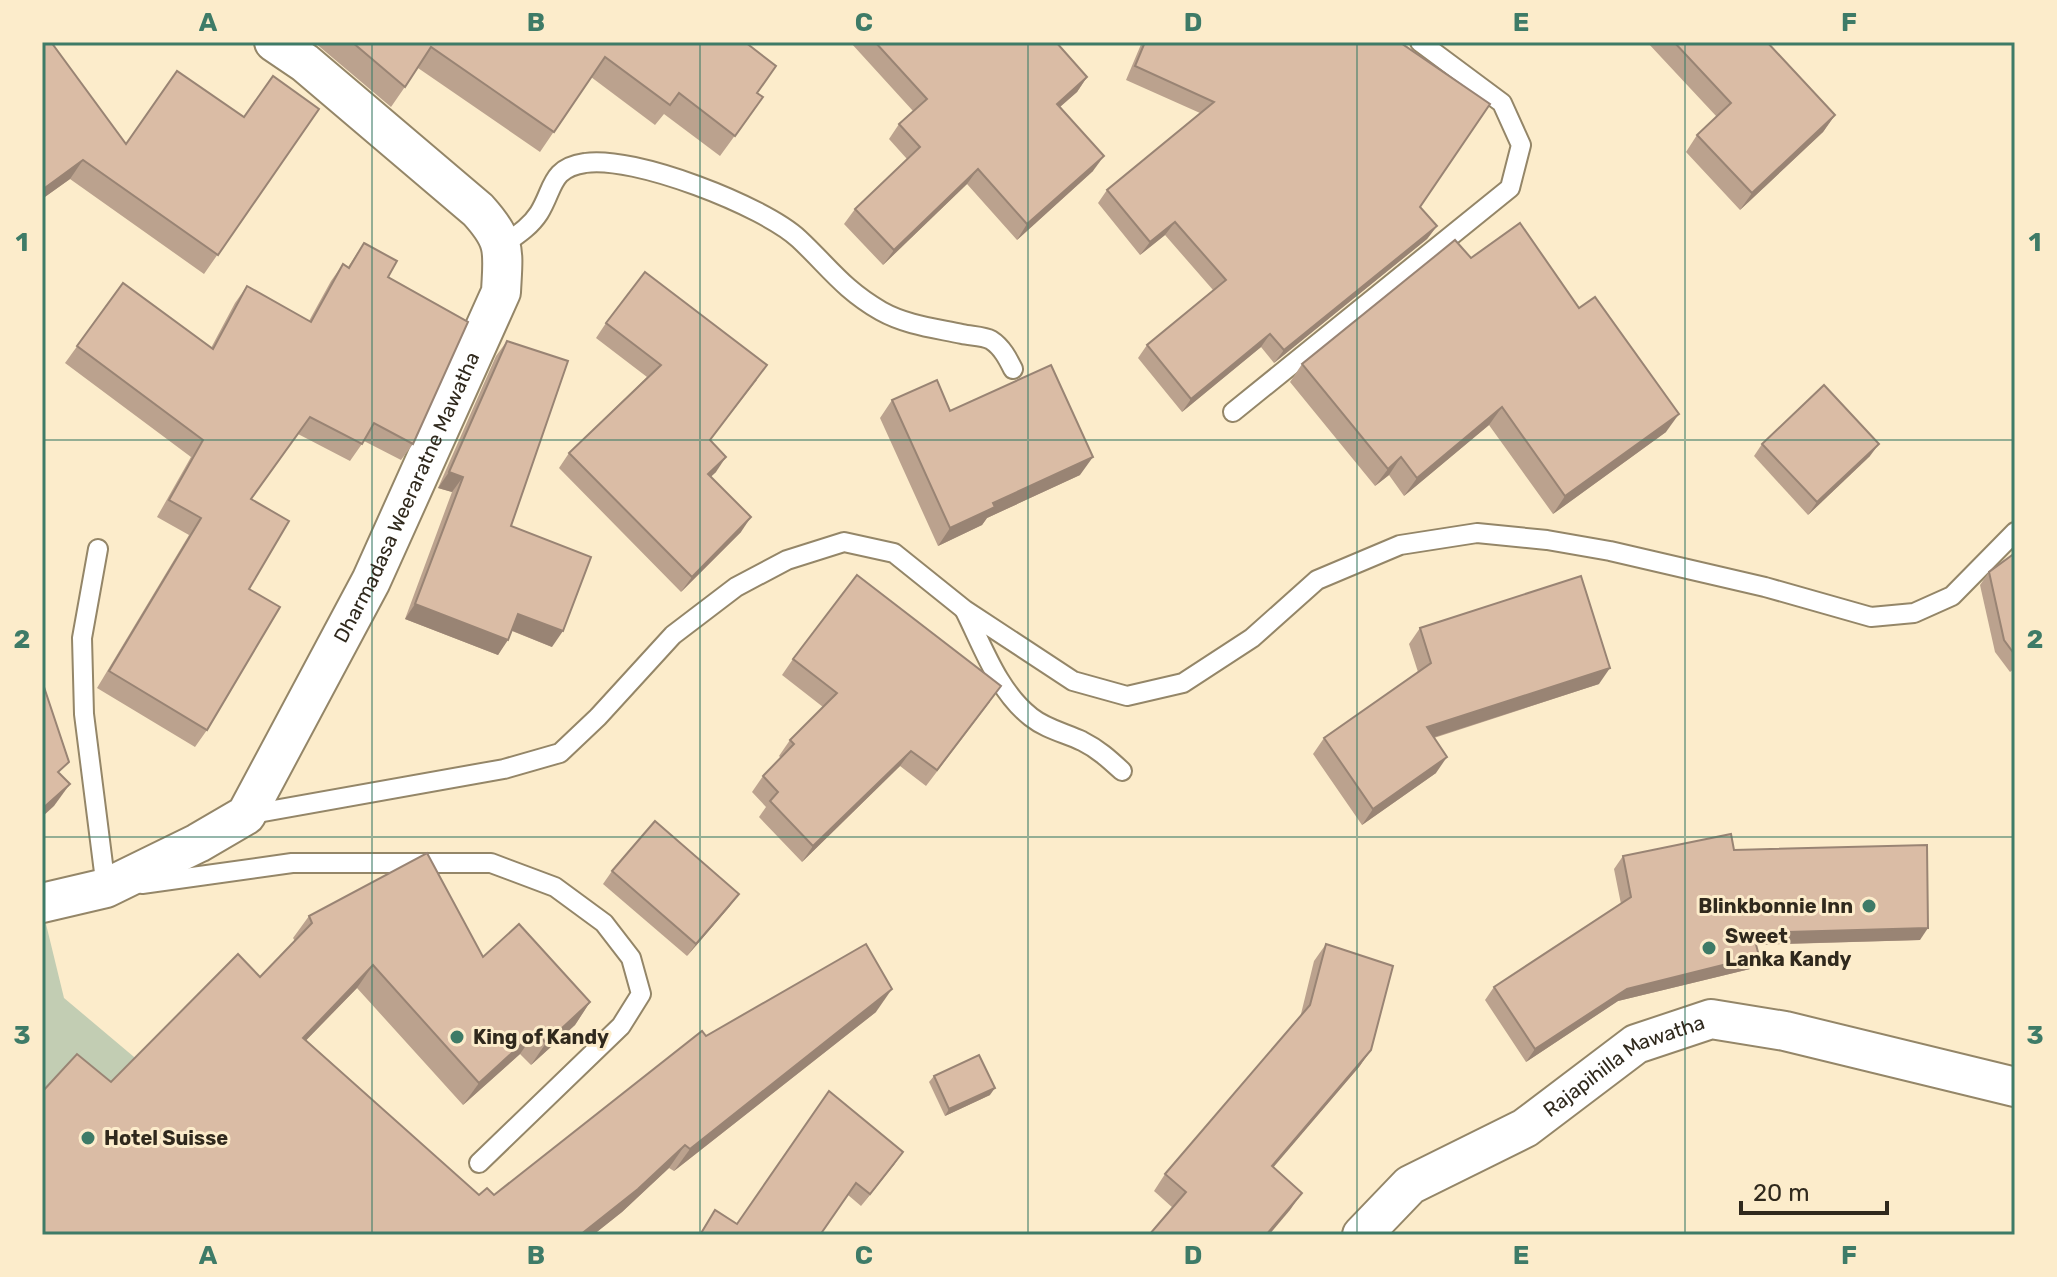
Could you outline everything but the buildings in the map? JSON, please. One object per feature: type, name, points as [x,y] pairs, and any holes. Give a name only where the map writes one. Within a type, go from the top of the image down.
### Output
[{"type":"street","points":[[274,42],[305,63],[478,210],[503,245]]},
{"type":"street","name":"Dharmadasa Weeraratne Mawatha","points":[[246,815],[371,581],[501,292],[503,245]]},
{"type":"street","points":[[42,903],[106,888],[198,843],[246,815]]},
{"type":"street","name":"Rajapihilla Mawatha","points":[[1362,1235],[1410,1185],[1525,1128],[1636,1044],[1711,1019],[1785,1031],[2015,1087]]},
{"type":"lane","points":[[1233,412],[1510,188],[1521,145],[1502,103],[1420,42]]},
{"type":"lane","points":[[503,245],[524,231],[540,211],[559,174],[567,167],[586,162],[634,168],[686,182],[757,210],[798,237],[830,273],[861,300],[893,318],[990,339],[1005,353],[1013,369]]},
{"type":"lane","points":[[246,815],[504,769],[560,753],[598,717],[673,635],[736,587],[787,560],[844,542],[894,553],[965,610],[1073,681],[1127,696],[1183,683],[1252,638],[1317,580],[1400,545],[1477,533],[1547,540],[1749,583],[1871,617],[1914,613],[1952,596],[2015,532]]},
{"type":"lane","points":[[98,549],[82,638],[84,714],[106,888],[292,863],[491,863],[555,887],[604,923],[631,958],[641,994],[621,1026],[479,1163]]},
{"type":"lane","points":[[965,610],[1011,697],[1031,717],[1055,732],[1101,751],[1122,771]]},
{"type":"green space","points":[[46,924],[64,998],[140,1062],[203,1146],[42,1097],[42,925]]},
{"type":"place","name":"Blinkbonnie Inn","points":[[1869,906]]},
{"type":"place","name":"Sweet Lanka Kandy","points":[[1709,948]]},
{"type":"place","name":"King of Kandy","points":[[457,1037]]},
{"type":"place","name":"Hotel Suisse","points":[[88,1138]]}]
